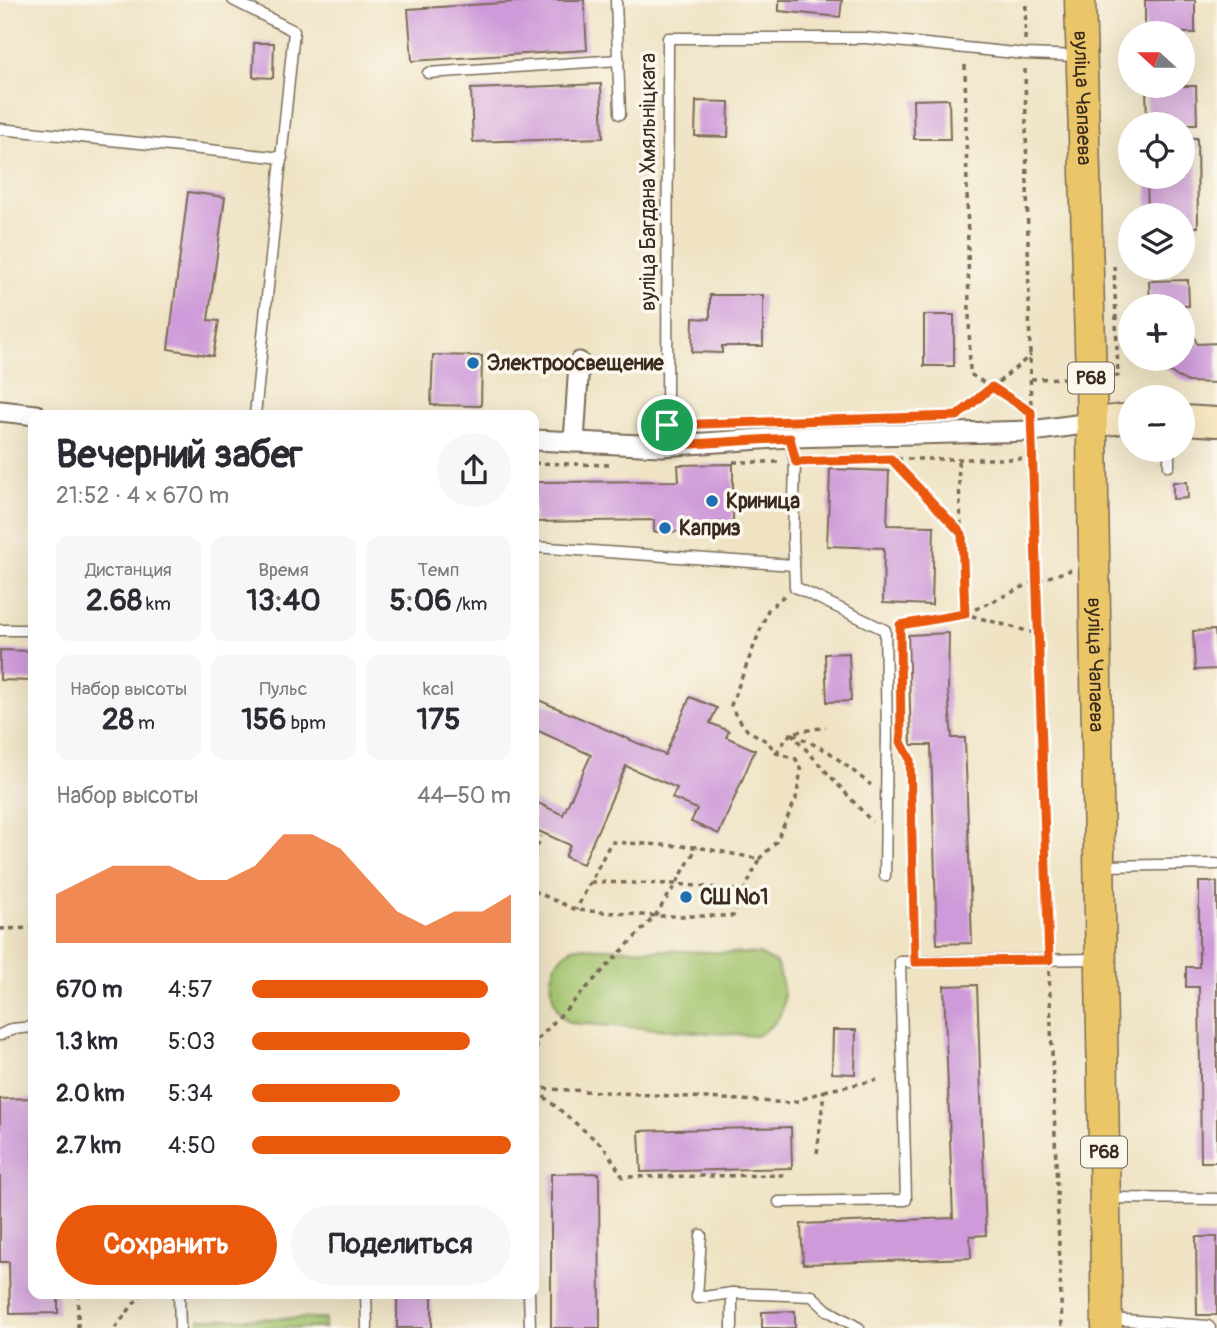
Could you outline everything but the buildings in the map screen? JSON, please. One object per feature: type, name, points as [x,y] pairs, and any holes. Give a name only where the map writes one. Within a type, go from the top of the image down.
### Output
[{"type":"main road","name":"вуліца Чапаева","points":[[1080,0],[1090,363],[1107,1323]]},
{"type":"street","points":[[574,442],[579,362]]},
{"type":"street","points":[[0,411],[28,414]]},
{"type":"street","points":[[539,440],[661,446],[1032,422],[1091,423],[1118,420]]},
{"type":"street","points":[[1195,421],[1217,422]]},
{"type":"lane","points":[[233,0],[294,31],[256,410]]},
{"type":"lane","points":[[616,0],[620,114]]},
{"type":"lane","name":"вуліца Багдана Хмяльніцкага","points":[[661,446],[667,425],[668,37],[866,38],[1025,54],[1081,56]]},
{"type":"lane","points":[[428,73],[618,60]]},
{"type":"lane","points":[[0,129],[282,158]]},
{"type":"lane","points":[[790,438],[796,462],[793,537],[795,587],[885,630],[885,876]]},
{"type":"lane","points":[[539,547],[794,565]]},
{"type":"lane","points":[[0,631],[28,630]]},
{"type":"lane","points":[[1099,866],[1217,864]]},
{"type":"lane","points":[[779,1202],[906,1200],[900,962],[1101,959]]},
{"type":"lane","points":[[0,1035],[12,1029],[28,1027]]},
{"type":"lane","points":[[1105,1198],[1217,1199]]},
{"type":"lane","points":[[701,1235],[697,1298],[732,1293],[812,1296],[827,1310],[859,1328]]},
{"type":"lane","points":[[732,1293],[732,1328]]},
{"type":"lane","points":[[179,1299],[180,1328]]},
{"type":"lane","points":[[366,1299],[367,1328]]},
{"type":"lane","points":[[529,1299],[530,1328]]},
{"type":"lane","points":[[1107,1323],[1210,1328]]},
{"type":"path","points":[[1026,0],[1032,459],[1062,1328]]},
{"type":"path","points":[[965,65],[970,373],[992,387],[1032,422]]},
{"type":"path","points":[[957,416],[1031,355]]},
{"type":"path","points":[[891,459],[962,534]]},
{"type":"path","points":[[796,462],[1032,459]]},
{"type":"path","points":[[958,460],[965,614]]},
{"type":"path","points":[[900,638],[900,625],[965,614],[1036,581]]},
{"type":"path","points":[[539,893],[576,911],[655,916],[733,916],[759,859],[776,842],[796,799],[801,770],[796,759],[776,753],[768,742],[747,730],[731,705],[768,610],[795,587]]},
{"type":"path","points":[[965,614],[1038,634]]},
{"type":"path","points":[[776,753],[791,733],[826,727]]},
{"type":"path","points":[[791,733],[829,752],[875,788]]},
{"type":"path","points":[[791,733],[874,824]]},
{"type":"path","points":[[901,742],[910,759],[915,962]]},
{"type":"path","points":[[539,842],[541,836]]},
{"type":"path","points":[[576,911],[611,842],[696,848],[759,859]]},
{"type":"path","points":[[539,1038],[655,916],[696,848]]},
{"type":"path","points":[[591,882],[676,884],[744,891]]},
{"type":"path","points":[[0,929],[28,928]]},
{"type":"path","points":[[539,1088],[792,1103],[824,1091],[877,1080]]},
{"type":"path","points":[[817,1154],[824,1091]]},
{"type":"path","points":[[539,1092],[604,1147],[623,1177],[788,1175]]},
{"type":"path","points":[[78,1299],[78,1328]]},
{"type":"path","points":[[115,1328],[137,1299]]},
{"type":"green space","points":[[576,947],[759,954],[776,963],[783,986],[783,1005],[775,1022],[756,1036],[570,1023],[556,1006],[552,983],[553,971],[558,961],[566,952]]},
{"type":"green space","points":[[325,1318],[325,1328],[200,1328],[200,1319]]},
{"type":"place","name":"Электроосвещение","points":[[473,363]]},
{"type":"place","name":"Криница","points":[[712,501]]},
{"type":"place","name":"Каприз","points":[[665,528]]},
{"type":"place","name":"СШ №1","points":[[686,897]]},
{"type":"route","points":[[992,387],[1031,412],[1049,960],[915,962],[910,759],[901,742],[900,625],[965,614],[962,534],[891,459],[796,462],[790,438],[661,446],[667,425],[957,416],[992,387]]}]
